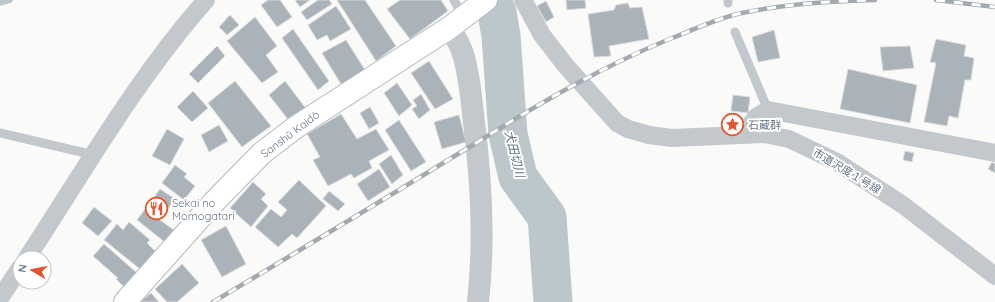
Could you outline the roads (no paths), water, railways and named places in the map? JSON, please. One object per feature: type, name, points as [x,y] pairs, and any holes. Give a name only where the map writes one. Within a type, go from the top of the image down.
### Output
[{"type":"main road","name":"Sanshū Kaidō","points":[[124,302],[214,202],[262,153],[296,127],[459,15],[486,0]]},
{"type":"street","points":[[31,250],[149,72],[175,36],[206,0]]},
{"type":"street","name":"市道沢度１号線","points":[[523,0],[542,35],[566,66],[617,122],[628,129],[649,135],[672,138],[780,135],[838,162],[903,205],[995,276]]},
{"type":"street","points":[[459,15],[458,40],[466,66],[476,142],[480,222],[480,280],[478,302]]},
{"type":"street","points":[[743,135],[756,117],[768,110],[791,113],[995,153]]},
{"type":"street","points":[[0,298],[12,280]]},
{"type":"lane","points":[[735,32],[768,110]]},
{"type":"lane","points":[[0,133],[94,155]]},
{"type":"waterway","points":[[0,3],[10,0]]},
{"type":"waterway","name":"犬田切川","points":[[491,0],[497,12],[501,36],[508,134],[518,177],[547,217],[553,302]]},
{"type":"waterway","name":"犬田切川","points":[[553,300],[558,302]]},
{"type":"railway","points":[[213,302],[500,128],[572,86],[646,49],[707,24],[742,13],[775,7],[842,1],[875,0]]},
{"type":"railway","points":[[936,0],[995,7]]},
{"type":"place","name":"石蔵群","points":[[733,125]]},
{"type":"place","name":"Sekai no Momogatari","points":[[156,209]]}]
